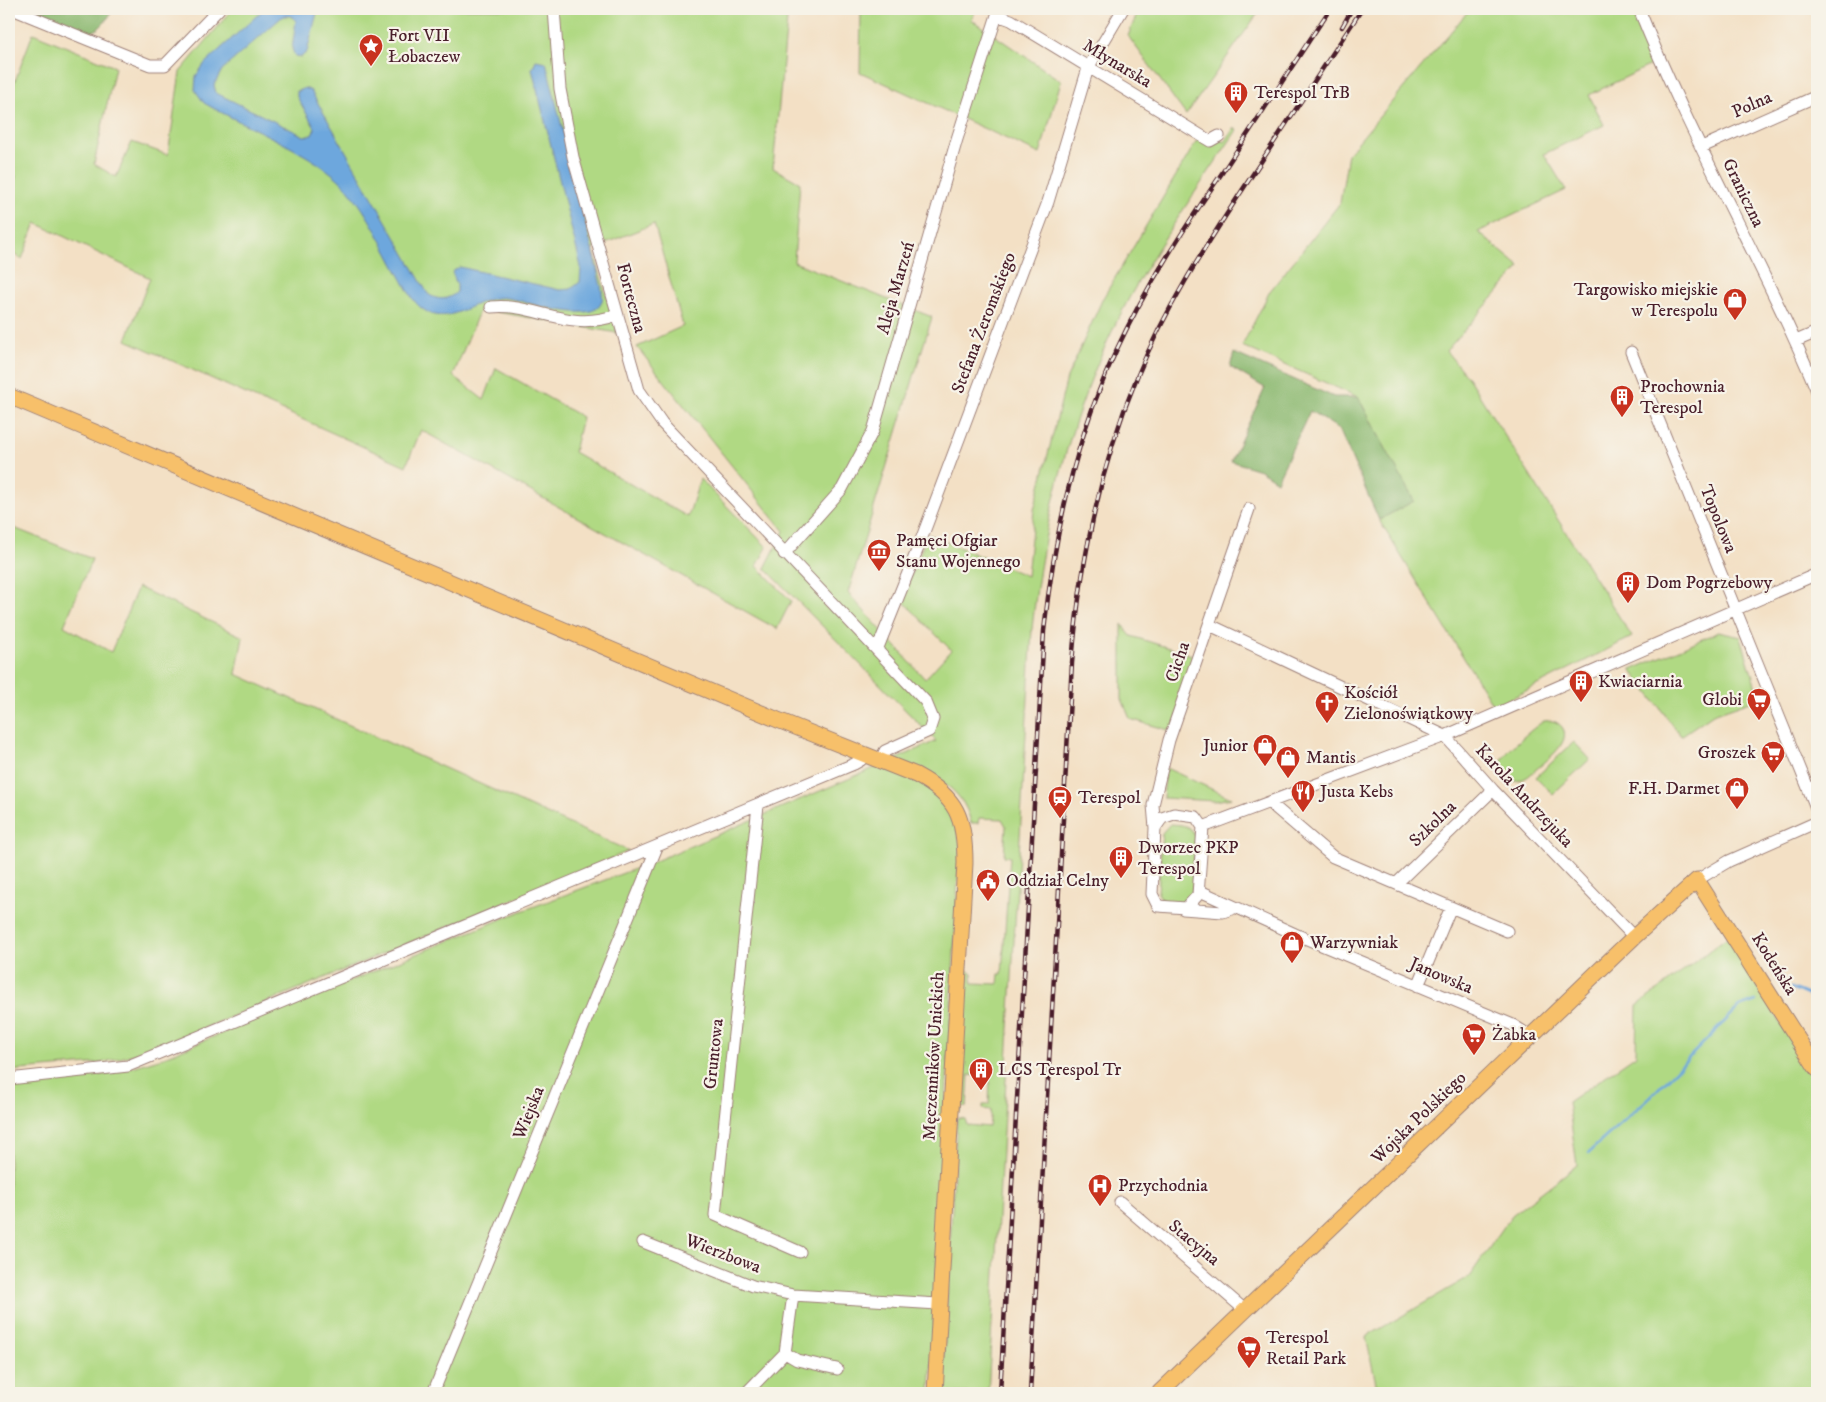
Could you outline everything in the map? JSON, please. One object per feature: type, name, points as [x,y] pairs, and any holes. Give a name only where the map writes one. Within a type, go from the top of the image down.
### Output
[{"type":"main road","name":"Męczenników Unickich","points":[[9,396],[916,775],[942,790],[957,811],[965,841],[938,1304],[935,1393]]},
{"type":"main road","name":"Wojska Polskiego","points":[[1159,1393],[1530,1036],[1697,880]]},
{"type":"main road","name":"Kodeńska","points":[[1697,880],[1817,1069]]},
{"type":"street","points":[[12,9],[150,65],[165,65],[218,9]]},
{"type":"street","name":"Forteczna","points":[[554,9],[560,89],[573,157],[639,390],[662,423],[926,702],[933,719],[929,731],[885,752],[883,762]]},
{"type":"street","name":"Stefana Żeromskiego","points":[[877,650],[918,548],[1048,202],[1088,68],[1122,9]]},
{"type":"street","name":"Graniczna","points":[[1639,9],[1702,147],[1796,341],[1817,391]]},
{"type":"street","name":"Młynarska","points":[[998,12],[1210,141],[1219,136]]},
{"type":"street","name":"Aleja Marzeń","points":[[781,550],[842,489],[873,431],[957,139],[998,12]]},
{"type":"street","name":"Polna","points":[[1702,147],[1817,96]]},
{"type":"street","points":[[491,307],[503,306],[560,320],[589,322],[617,315]]},
{"type":"street","points":[[1796,341],[1817,332]]},
{"type":"street","name":"Topolowa","points":[[1631,352],[1817,810]]},
{"type":"street","name":"Cicha","points":[[1234,908],[1223,912],[1161,907],[1155,903],[1152,897],[1155,828],[1152,805],[1169,740],[1249,509]]},
{"type":"street","points":[[1204,827],[1445,736],[1817,574]]},
{"type":"street","name":"Karola Andrzejuka","points":[[1210,625],[1445,736],[1493,790],[1634,937]]},
{"type":"street","points":[[9,1079],[128,1066],[854,764],[861,760],[864,754]]},
{"type":"street","name":"Szkolna","points":[[1397,883],[1493,790]]},
{"type":"street","points":[[1270,803],[1333,857],[1507,931]]},
{"type":"street","name":"Gruntowa","points":[[758,804],[715,1215],[800,1252]]},
{"type":"street","points":[[1155,828],[1162,818],[1174,814],[1196,817],[1204,827],[1200,891],[1193,903],[1181,908]]},
{"type":"street","name":"Wojska Polskiego","points":[[1697,880],[1729,861],[1817,822]]},
{"type":"street","name":"Wiejska","points":[[433,1393],[657,847]]},
{"type":"street","name":"Janowska","points":[[1200,891],[1234,908],[1513,1025],[1530,1036]]},
{"type":"street","points":[[1418,986],[1451,907]]},
{"type":"street","name":"Stacyjna","points":[[1120,1202],[1246,1311]]},
{"type":"street","name":"Wierzbowa","points":[[643,1242],[753,1286],[792,1295],[938,1304]]},
{"type":"street","points":[[746,1393],[785,1353],[792,1295]]},
{"type":"street","points":[[785,1353],[797,1360],[837,1369]]},
{"type":"green space","points":[[33,9],[114,9],[96,30],[81,32],[64,26]]},
{"type":"green space","points":[[233,9],[788,9],[773,168],[800,183],[794,262],[932,317],[848,593],[925,679],[951,650],[901,599],[928,534],[1027,576],[1034,510],[1067,378],[1103,298],[1199,137],[1214,145],[1219,139],[1225,142],[1234,128],[1237,130],[1143,273],[1099,359],[1060,472],[1043,550],[1032,629],[988,1393],[942,1393],[957,1118],[965,1119],[967,1125],[989,1127],[991,1110],[983,1109],[983,1105],[989,1105],[990,1077],[969,1075],[967,1107],[961,1106],[961,1111],[957,1111],[966,970],[972,973],[972,983],[998,984],[999,974],[1002,974],[1010,857],[1004,856],[1006,826],[1002,819],[979,818],[978,823],[971,823],[967,810],[952,789],[931,775],[894,760],[936,741],[765,568],[784,531],[637,347],[683,326],[654,224],[593,248],[617,333],[480,309],[453,376],[484,400],[496,368],[582,417],[574,452],[688,517],[700,479],[767,547],[757,566],[791,601],[777,629],[421,430],[406,466],[126,340],[150,278],[36,223],[22,259],[9,251],[9,200],[16,176],[9,172],[9,97],[33,33],[115,67],[94,164],[116,177],[132,142],[168,155],[180,72]]},
{"type":"green space","points":[[861,9],[975,9],[972,20],[1061,81],[1040,154],[860,72]]},
{"type":"green space","points":[[1139,9],[1261,9],[1186,115],[1128,36]]},
{"type":"green space","points":[[1470,9],[1643,9],[1655,63],[1589,95],[1604,125],[1544,154],[1566,190],[1478,232],[1520,267],[1446,351],[1469,379],[1632,637],[1494,707],[1379,520],[1413,501],[1358,397],[1242,346],[1270,291],[1340,203],[1348,154]]},
{"type":"green space","points":[[1234,353],[1334,397],[1358,397],[1414,501],[1379,520],[1339,429],[1310,411],[1277,481],[1260,470],[1231,461],[1265,388],[1230,367]]},
{"type":"green space","points":[[9,526],[92,559],[64,626],[111,652],[138,587],[243,637],[236,674],[629,851],[154,1049],[101,1063],[9,1071]]},
{"type":"green space","points":[[1122,624],[1131,636],[1198,657],[1172,731],[1130,719],[1122,699]]},
{"type":"green space","points":[[1718,632],[1741,637],[1759,698],[1713,714],[1681,736],[1631,670]]},
{"type":"green space","points":[[1544,721],[1554,721],[1562,727],[1565,733],[1564,740],[1560,746],[1555,753],[1526,778],[1514,781],[1504,779],[1499,771],[1502,759],[1519,741]]},
{"type":"green space","points":[[1574,742],[1590,759],[1553,794],[1536,777]]},
{"type":"green space","points":[[879,766],[924,784],[951,809],[960,842],[930,1393],[9,1393],[9,1085],[109,1074],[159,1059],[514,914],[653,862]]},
{"type":"green space","points":[[1166,768],[1231,798],[1215,801],[1163,798]]},
{"type":"green space","points":[[1170,824],[1188,827],[1195,837],[1192,894],[1187,902],[1181,904],[1164,903],[1158,893],[1162,833]]},
{"type":"green space","points":[[1727,937],[1817,1081],[1817,1393],[1378,1393],[1366,1337],[1469,1277],[1512,1215],[1577,1165],[1568,1102],[1636,1055],[1637,1006]]},
{"type":"water","points":[[264,9],[318,9],[307,52],[301,57],[295,56],[292,49],[296,21],[291,16],[283,16],[222,70],[214,85],[216,93],[304,136],[312,135],[315,128],[297,97],[297,91],[305,88],[311,91],[428,294],[439,299],[450,297],[457,292],[457,285],[452,272],[460,267],[560,290],[571,289],[580,282],[581,267],[532,69],[536,60],[546,62],[601,286],[602,301],[597,308],[587,312],[574,312],[506,298],[485,301],[444,316],[434,315],[420,307],[410,294],[376,231],[347,188],[334,176],[300,152],[204,103],[195,90],[196,76],[205,63]]},
{"type":"waterway","points":[[1783,988],[1791,988],[1810,996],[1817,993]]},
{"type":"waterway","points":[[1588,1153],[1650,1097],[1739,1007],[1756,1001]]},
{"type":"railway","points":[[1000,1393],[1044,631],[1060,523],[1068,488],[1089,418],[1102,384],[1139,305],[1179,238],[1330,9]]},
{"type":"railway","points":[[1342,27],[1352,9]]},
{"type":"railway","points":[[1030,1393],[1072,663],[1080,589],[1093,517],[1112,447],[1124,412],[1137,377],[1160,327],[1186,279],[1215,232],[1362,9]]},
{"type":"place","name":"Fort VII Łobaczew","points":[[371,67]]},
{"type":"place","name":"Terespol TrB","points":[[1236,114]]},
{"type":"place","name":"Targowisko miejskie w Terespolu","points":[[1735,321]]},
{"type":"place","name":"Prochownia Terespol","points":[[1622,418]]},
{"type":"place","name":"Pamęci Ofgiar Stanu Wojennego","points":[[879,572]]},
{"type":"place","name":"Dom Pogrzebowy","points":[[1628,604]]},
{"type":"place","name":"Kwiaciarnia","points":[[1581,703]]},
{"type":"place","name":"Globi","points":[[1759,721]]},
{"type":"place","name":"Kościół Zielonoświątkowy","points":[[1327,724]]},
{"type":"place","name":"Junior","points":[[1265,767]]},
{"type":"place","name":"Groszek","points":[[1773,774]]},
{"type":"place","name":"Mantis","points":[[1288,779]]},
{"type":"place","name":"F.H. Darmet","points":[[1737,810]]},
{"type":"place","name":"Justa Kebs","points":[[1303,813]]},
{"type":"place","name":"Terespol","points":[[1060,819]]},
{"type":"place","name":"Dworzec PKP Terespol","points":[[1121,879]]},
{"type":"place","name":"Oddział Celny","points":[[988,902]]},
{"type":"place","name":"Warzywniak","points":[[1292,964]]},
{"type":"place","name":"Żabka","points":[[1474,1056]]},
{"type":"place","name":"LCS Terespol Tr","points":[[981,1091]]},
{"type":"place","name":"Przychodnia","points":[[1100,1207]]},
{"type":"place","name":"Terespol Retail Park","points":[[1249,1369]]}]
